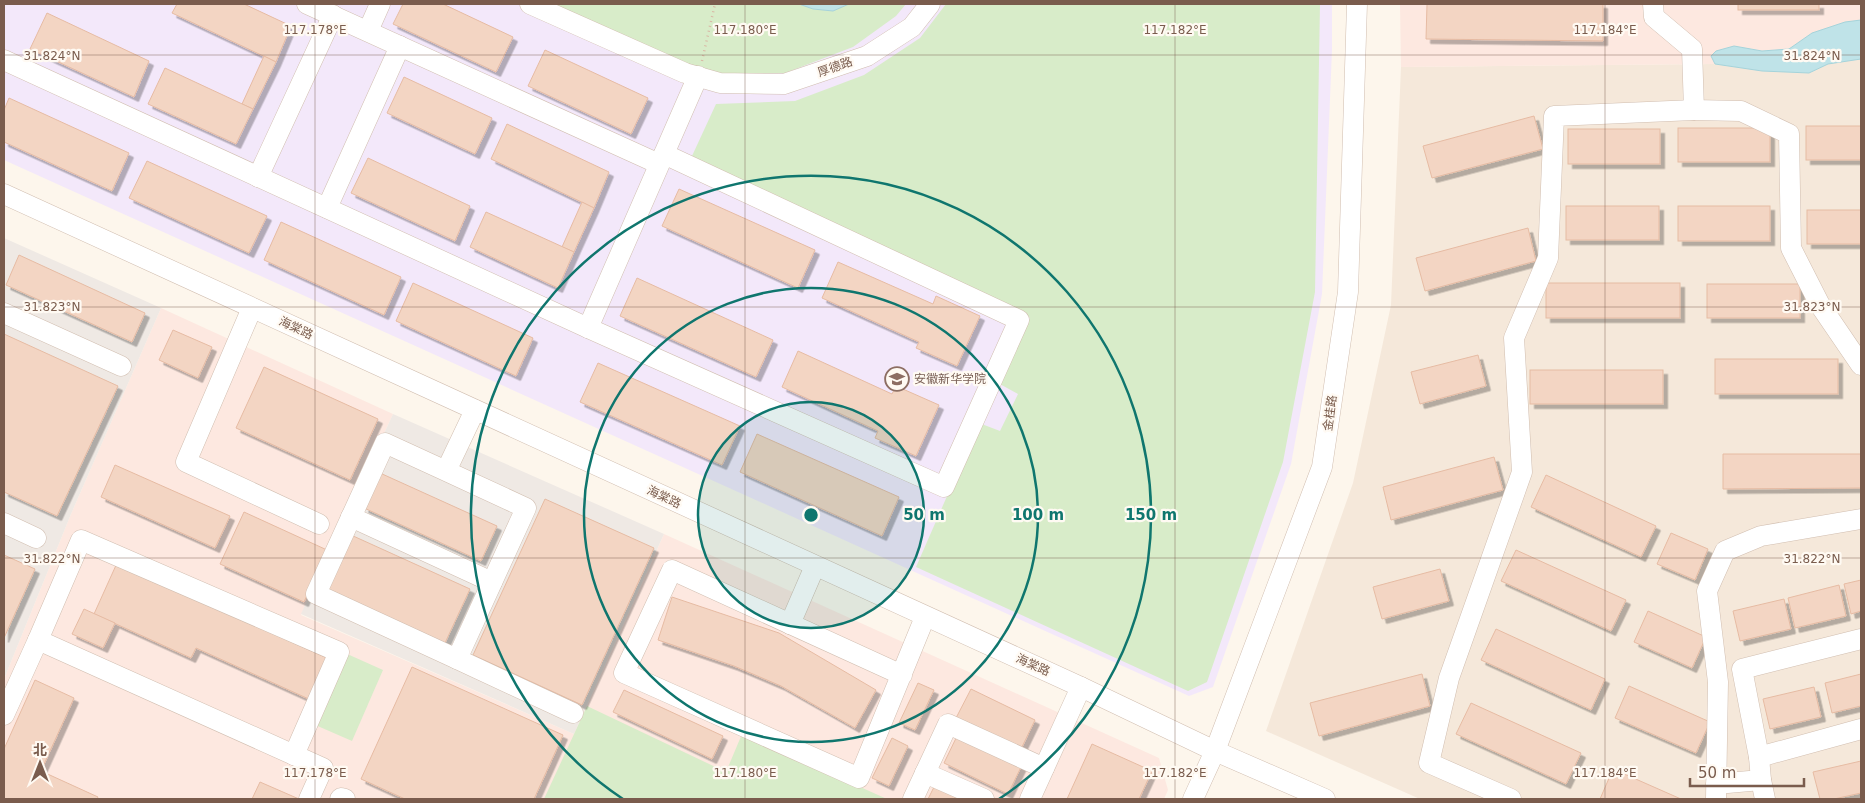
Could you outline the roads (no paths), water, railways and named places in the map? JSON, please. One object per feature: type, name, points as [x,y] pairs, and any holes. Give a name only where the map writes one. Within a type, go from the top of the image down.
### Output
[{"type":"street","points":[[4,60],[588,328],[944,487],[1019,320],[661,159],[307,4]]},
{"type":"street","points":[[368,32],[380,4]]},
{"type":"street","name":"厚德路","points":[[530,4],[685,73],[720,83],[784,84],[867,56],[912,27],[930,4]]},
{"type":"street","name":"金桂路","points":[[1193,799],[1215,751],[1322,467],[1348,292],[1357,4]]},
{"type":"street","points":[[1653,4],[1654,17],[1692,49],[1694,110]]},
{"type":"street","points":[[258,177],[333,15]]},
{"type":"street","points":[[327,208],[400,46]]},
{"type":"street","points":[[588,328],[698,76]]},
{"type":"street","points":[[1511,799],[1428,763],[1449,678],[1522,472],[1514,338],[1548,258],[1554,116],[1694,110],[1741,111],[1789,134],[1791,248],[1820,305],[1861,366]]},
{"type":"street","name":"海棠路","points":[[4,194],[1081,687],[1215,751],[1325,799]]},
{"type":"street","points":[[252,308],[186,462],[319,524]]},
{"type":"street","points":[[4,313],[121,366]]},
{"type":"street","points":[[446,471],[475,410]]},
{"type":"street","points":[[457,659],[526,508],[385,444],[316,594],[573,713]]},
{"type":"street","points":[[351,518],[492,582]]},
{"type":"street","points":[[1861,519],[1761,536],[1725,551],[1707,591],[1718,682],[1716,792],[1763,790],[1759,756],[1742,669],[1861,639]]},
{"type":"street","points":[[4,523],[36,538]]},
{"type":"street","points":[[4,715],[82,540],[339,652],[294,755]]},
{"type":"street","points":[[790,624],[815,566]]},
{"type":"street","points":[[902,675],[672,570],[624,673],[859,778],[902,675],[926,617]]},
{"type":"street","points":[[38,640],[323,768],[309,799]]},
{"type":"street","points":[[1030,799],[1081,687]]},
{"type":"street","points":[[913,799],[948,724],[1044,768]]},
{"type":"street","points":[[1759,756],[1861,729]]},
{"type":"street","points":[[925,773],[984,799]]},
{"type":"street","points":[[340,799],[345,799]]},
{"type":"water","points":[[799,4],[849,4],[833,11],[813,9]]},
{"type":"water","points":[[1861,20],[1861,59],[1828,64],[1809,73],[1762,71],[1715,64],[1711,56],[1716,51],[1734,46],[1762,51],[1789,49],[1812,33],[1845,22]]},
{"type":"place","name":"安徽新华学院","points":[[897,379]]}]
